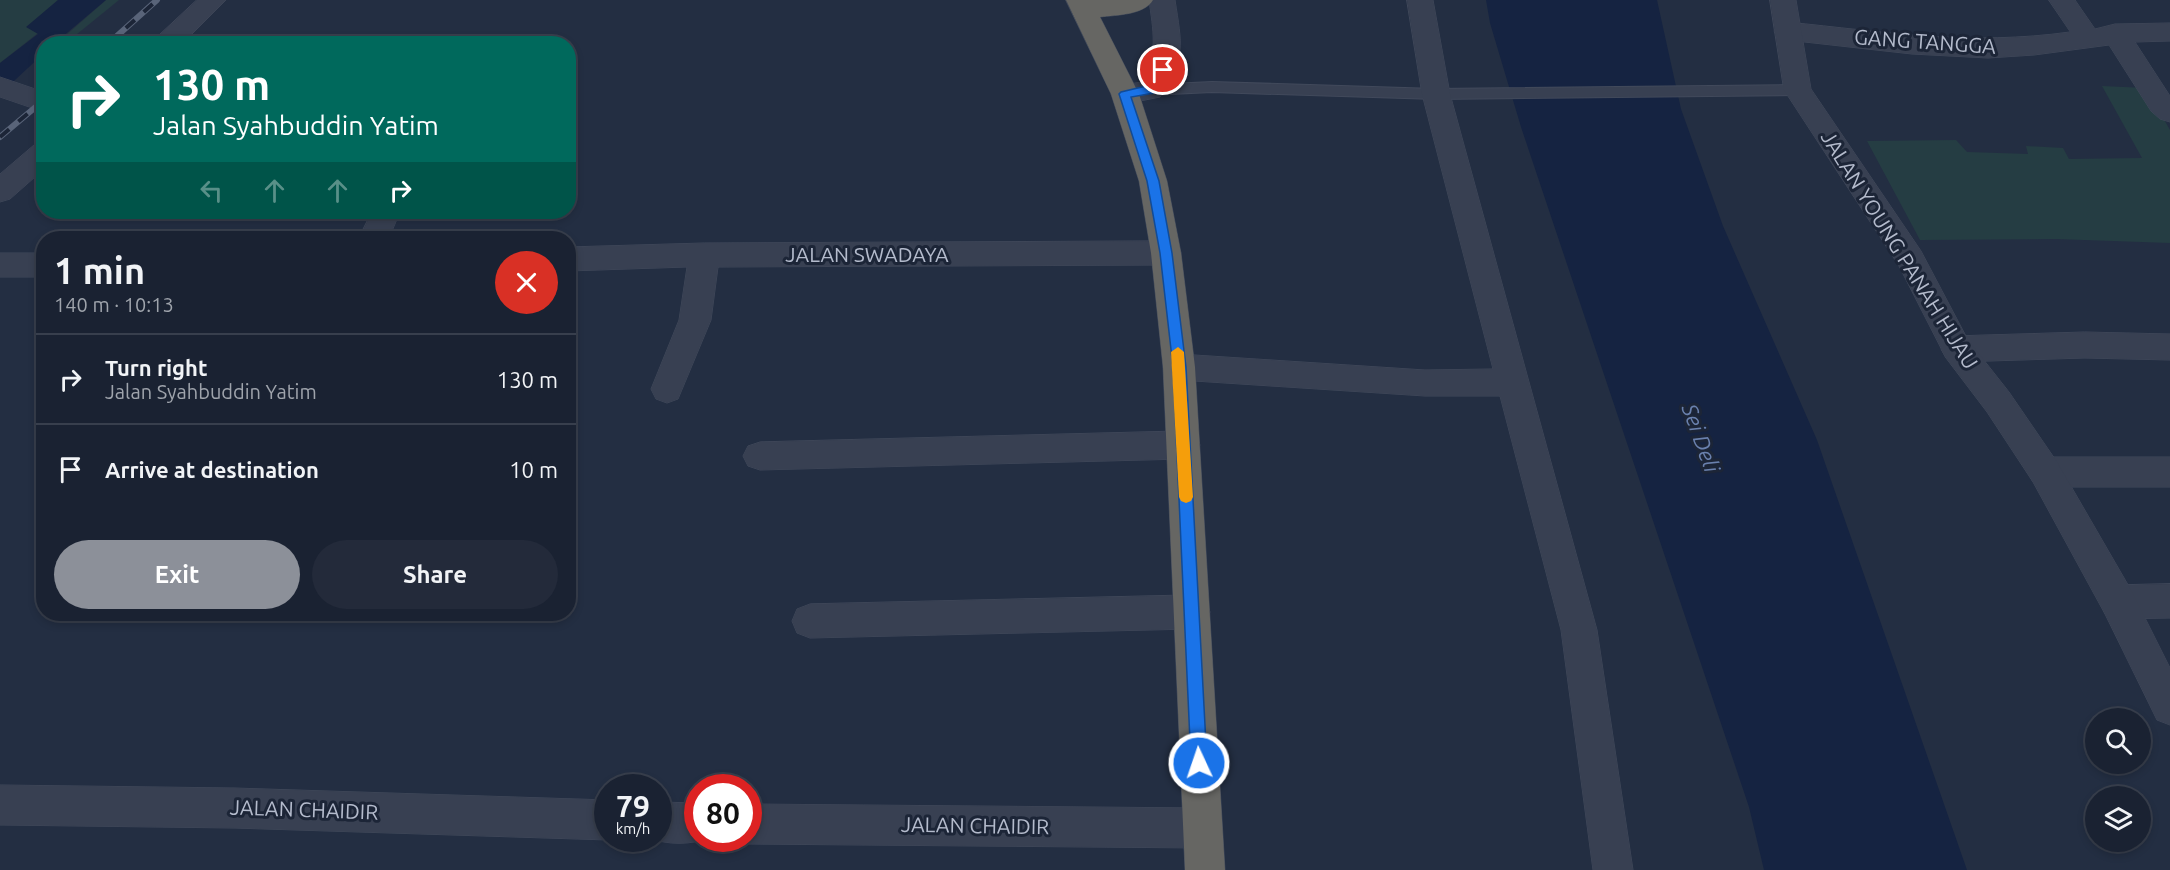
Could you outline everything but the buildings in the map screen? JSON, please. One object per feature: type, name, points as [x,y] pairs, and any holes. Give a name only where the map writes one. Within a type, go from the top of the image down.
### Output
[{"type":"highway","points":[[1082,5],[1126,5],[1140,0]]},
{"type":"highway","points":[[1082,5],[1137,92],[1166,253],[1179,367],[1205,870]]},
{"type":"street","points":[[174,36],[213,0]]},
{"type":"street","points":[[1137,92],[1163,70],[1168,44],[1162,0]]},
{"type":"street","points":[[1420,0],[1449,93],[1512,382],[1579,630],[1613,870]]},
{"type":"street","name":"JALAN YOUNG PANAH HIJAU","points":[[1783,0],[1787,31],[1784,91],[1910,260],[1957,349],[1998,402],[2044,472],[2118,602],[2170,707]]},
{"type":"street","points":[[2062,0],[2102,37],[2170,112]]},
{"type":"street","name":"GANG TANGGA","points":[[1787,31],[1989,49],[2170,32]]},
{"type":"street","points":[[3,89],[36,99]]},
{"type":"street","points":[[0,191],[36,159]]},
{"type":"street","name":"JALAN SWADAYA","points":[[576,259],[704,255],[1166,253]]},
{"type":"street","points":[[667,389],[695,321],[704,255]]},
{"type":"street","points":[[0,266],[36,265]]},
{"type":"street","points":[[1957,349],[2085,345],[2170,346]]},
{"type":"street","points":[[1179,367],[1425,383],[1512,382]]},
{"type":"street","points":[[760,456],[1183,445]]},
{"type":"street","points":[[2044,472],[2170,472]]},
{"type":"street","points":[[2118,602],[2170,601]]},
{"type":"street","points":[[810,621],[1192,612]]},
{"type":"street","name":"JALAN CHAIDIR","points":[[0,805],[234,808],[594,820]]},
{"type":"street","name":"JALAN CHAIDIR","points":[[762,824],[1202,828]]},
{"type":"lane","points":[[1137,92],[1212,87],[1449,93],[1784,91]]},
{"type":"green space","points":[[0,0],[58,0],[27,27],[38,33],[0,63]]},
{"type":"green space","points":[[106,0],[119,0],[75,36],[65,36]]},
{"type":"green space","points":[[2102,86],[2146,88],[2170,130],[2170,243],[2056,239],[1920,240],[1867,141],[1956,140],[1967,152],[2028,154],[2026,146],[2063,148],[2069,159],[2142,158]]},
{"type":"water","points":[[58,0],[106,0],[63,36],[36,36],[36,61],[0,94],[0,63],[38,34],[26,27]]},
{"type":"water","name":"Sei Deli","points":[[1486,0],[1657,0],[1681,109],[1723,226],[1817,440],[1967,870],[1764,870],[1749,807],[1521,127],[1490,23]]},
{"type":"railway","points":[[117,36],[157,0]]},
{"type":"railway","points":[[0,137],[36,107]]},
{"type":"slow traffic","points":[[1178,352],[1186,497]]},
{"type":"route","points":[[1163,70],[1150,90],[1125,94],[1153,181],[1166,253],[1179,367],[1199,763]]}]
